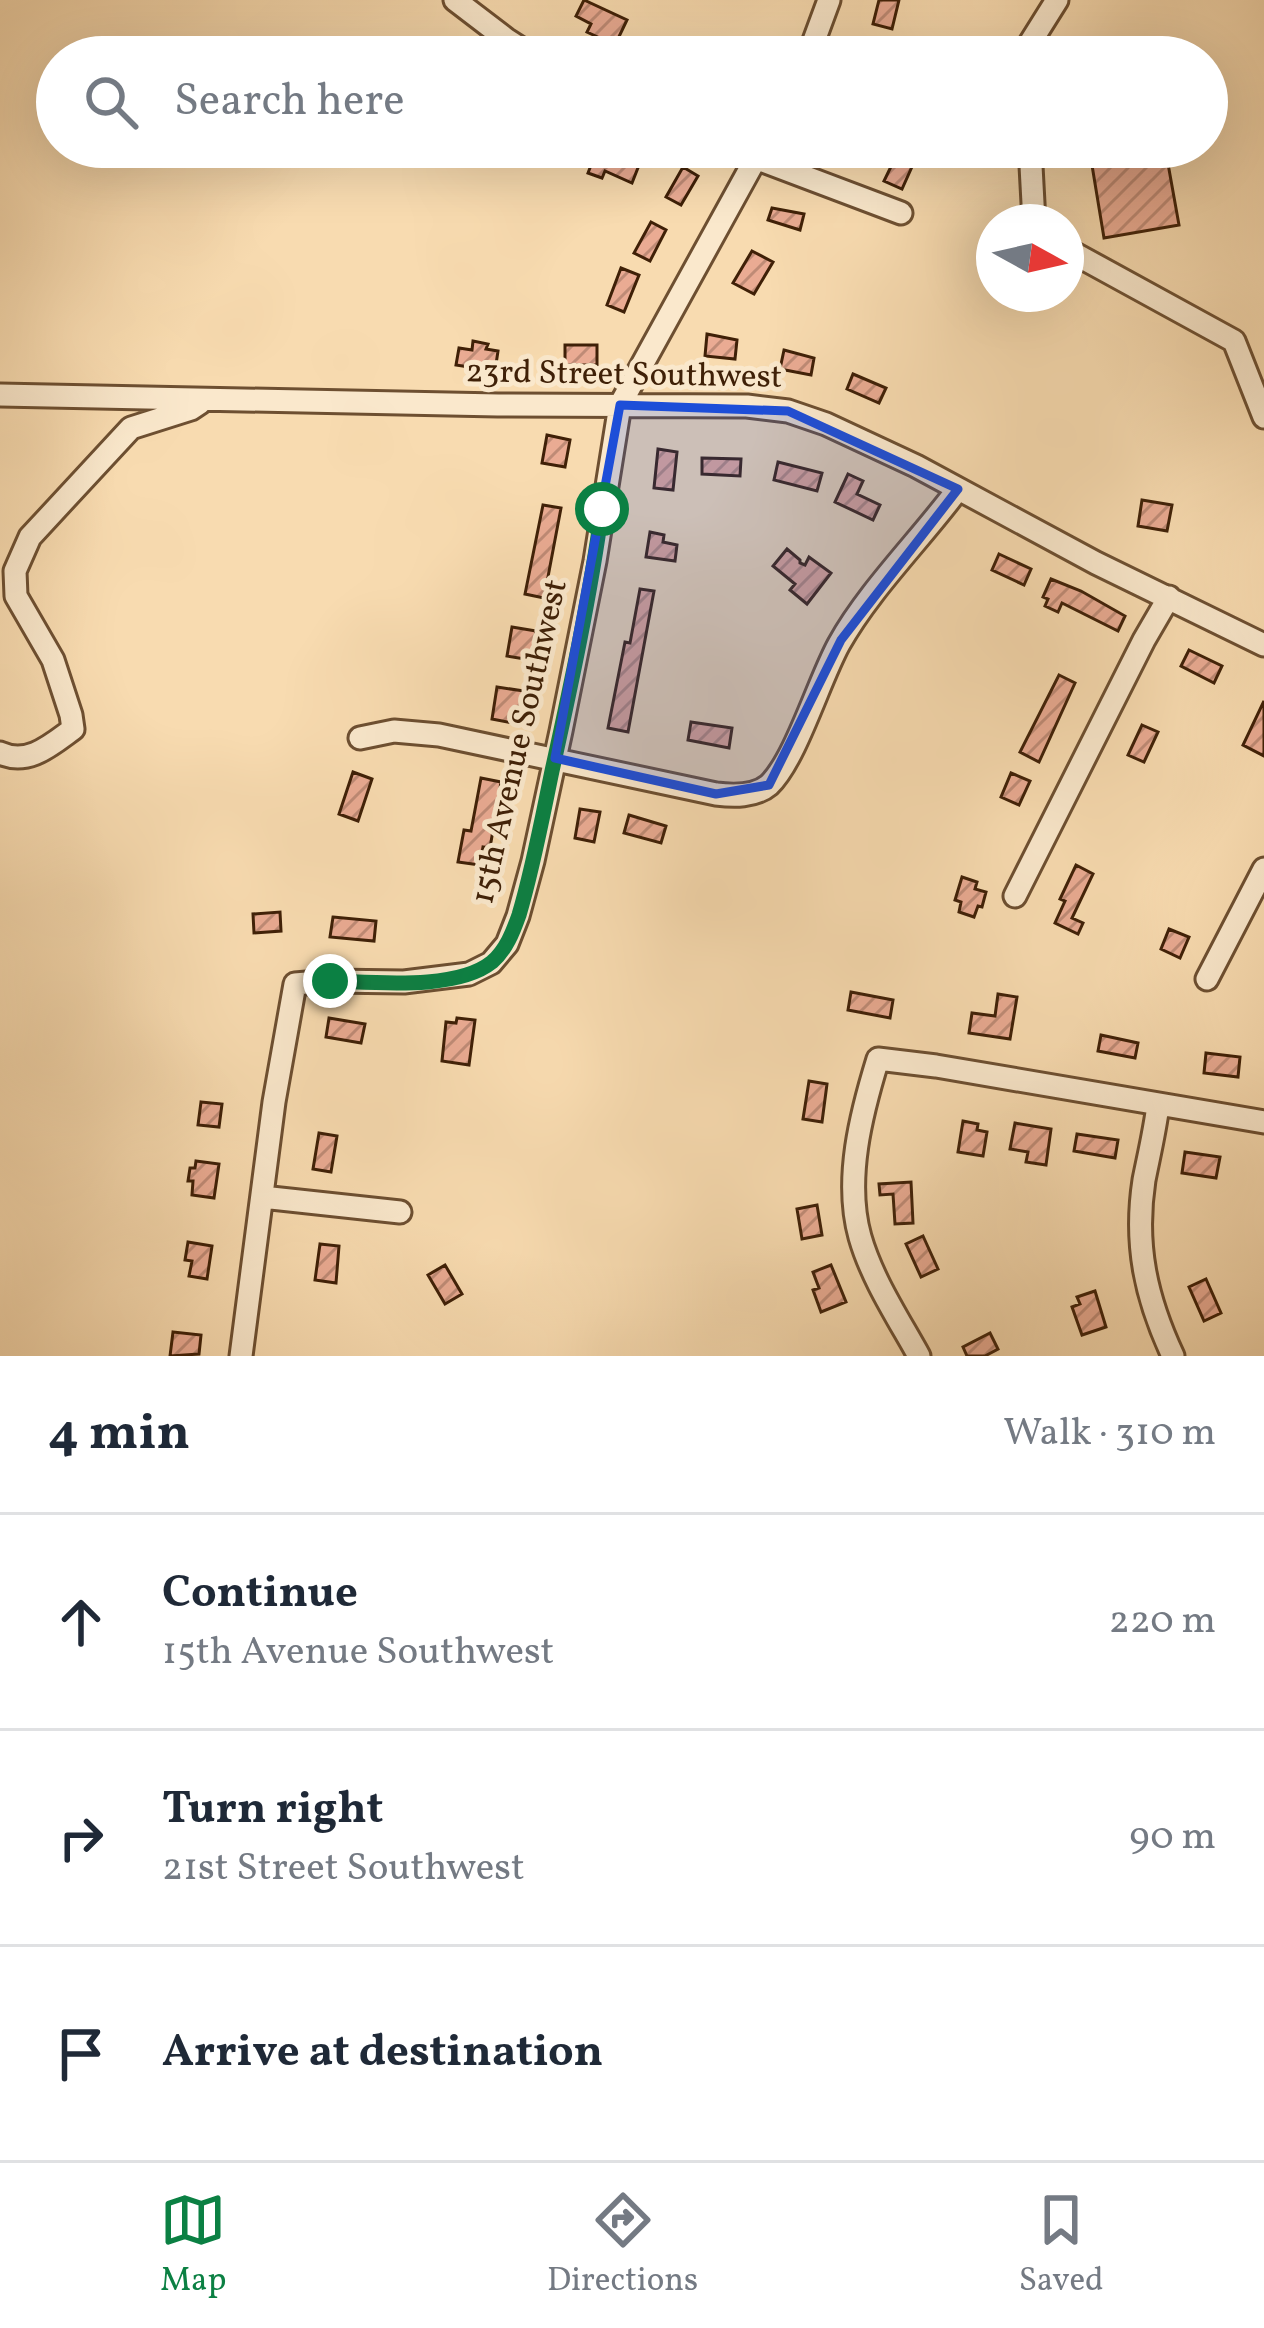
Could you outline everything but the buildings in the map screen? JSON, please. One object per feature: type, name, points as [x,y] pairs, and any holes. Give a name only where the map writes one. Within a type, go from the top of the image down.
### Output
[{"type":"street","points":[[455,0],[501,36]]},
{"type":"street","points":[[816,36],[829,0]]},
{"type":"street","points":[[1034,36],[1057,0]]},
{"type":"street","name":"15th Avenue Southwest","points":[[262,1197],[295,984],[440,980],[481,970],[500,954],[518,916],[555,758],[595,561],[620,405],[751,168]]},
{"type":"street","points":[[794,168],[901,213]]},
{"type":"street","points":[[1031,168],[1033,204]]},
{"type":"street","points":[[1084,259],[1234,341],[1264,417]]},
{"type":"street","name":"23rd Street Southwest","points":[[0,395],[747,406],[788,411],[916,466],[1096,563],[1264,645]]},
{"type":"street","points":[[0,753],[27,757],[73,729],[53,660],[16,596],[15,571],[30,537],[130,428],[191,409],[205,399]]},
{"type":"street","points":[[360,738],[394,731],[440,735],[716,794],[759,791],[782,766],[851,625],[958,489]]},
{"type":"street","points":[[1016,896],[1168,598]]},
{"type":"street","points":[[1207,980],[1264,869]]},
{"type":"street","points":[[919,1356],[875,1274],[855,1214],[859,1138],[878,1059],[1264,1122]]},
{"type":"street","points":[[1158,1105],[1144,1184],[1141,1259],[1156,1320],[1173,1356]]},
{"type":"street","points":[[241,1356],[262,1197],[400,1212]]},
{"type":"highlighted area","points":[[620,405],[788,411],[958,489],[841,640],[769,785],[716,794],[555,758]]},
{"type":"route","points":[[330,981],[404,982],[469,974],[491,963],[507,944],[532,861],[561,731],[602,509]]}]
